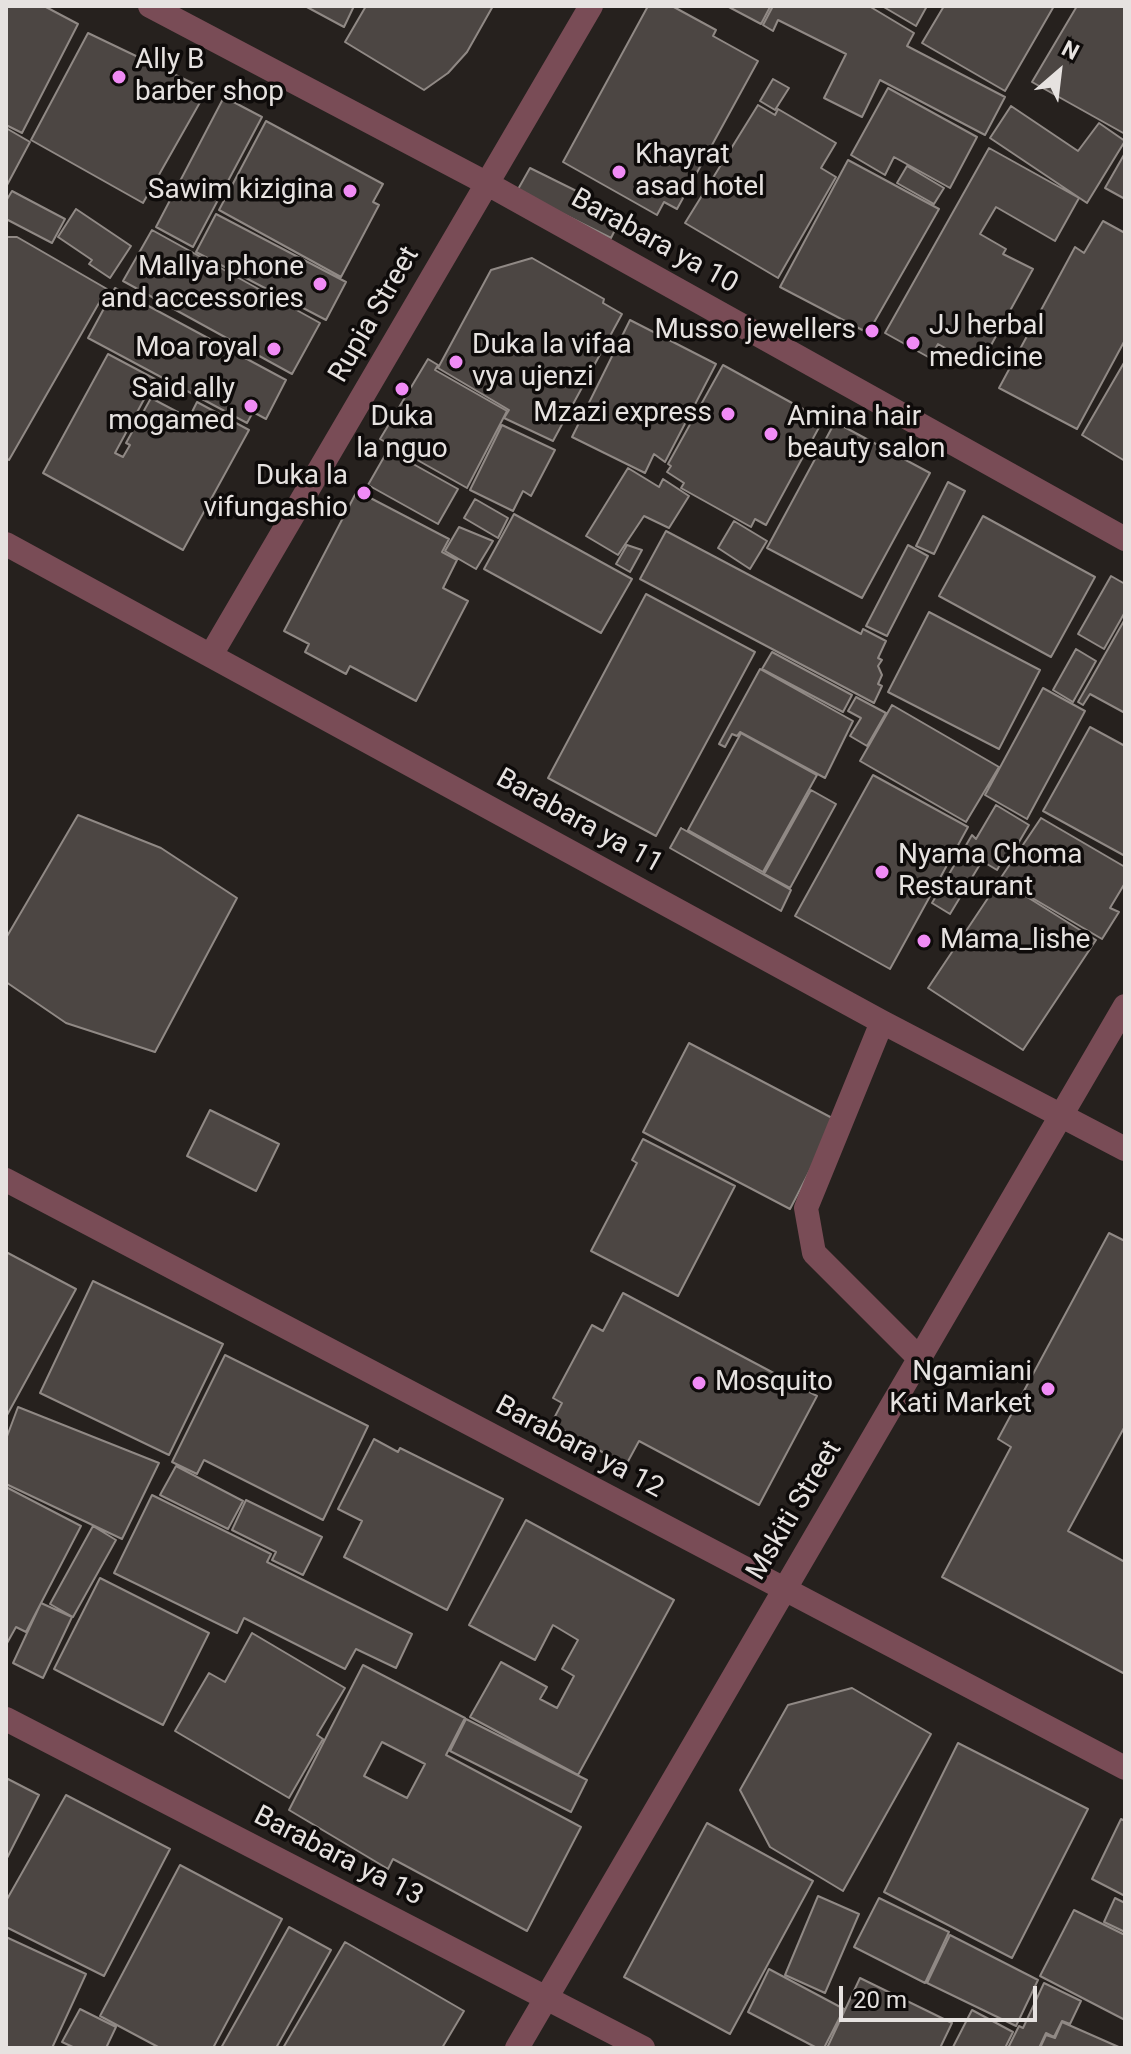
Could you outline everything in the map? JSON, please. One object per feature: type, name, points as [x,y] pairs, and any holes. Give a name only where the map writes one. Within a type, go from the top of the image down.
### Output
[{"type":"street","name":"Barabara ya 10","points":[[150,6],[486,183],[1125,539]]},
{"type":"street","name":"Rupia Street","points":[[211,655],[591,6]]},
{"type":"street","name":"Barabara ya 11","points":[[6,544],[882,1022],[1125,1149]]},
{"type":"street","name":"Mskiti Street","points":[[517,2048],[1125,1006]]},
{"type":"street","points":[[882,1022],[806,1208],[814,1253],[920,1359]]},
{"type":"street","name":"Barabara ya 12","points":[[6,1180],[1125,1768]]},
{"type":"street","name":"Barabara ya 13","points":[[6,1719],[643,2048]]},
{"type":"building","points":[[6,6],[44,6],[78,24],[22,133],[6,125]]},
{"type":"building","points":[[305,6],[354,6],[344,27]]},
{"type":"building","points":[[366,6],[493,6],[467,52],[448,73],[424,90],[345,42]]},
{"type":"building","points":[[648,6],[672,6],[716,30],[713,36],[758,61],[677,209],[664,202],[657,215],[563,162]]},
{"type":"building","points":[[727,6],[768,6],[770,7],[761,24]]},
{"type":"building","points":[[773,6],[869,6],[914,33],[907,46],[1005,97],[985,135],[880,80],[862,117],[824,98],[846,54],[778,20],[773,31],[763,25]]},
{"type":"building","points":[[882,6],[927,6],[916,26]]},
{"type":"building","points":[[944,6],[1054,6],[1005,91],[922,43]]},
{"type":"building","points":[[1077,6],[1125,6],[1125,134],[1032,82]]},
{"type":"building","points":[[88,33],[207,90],[143,203],[31,140]]},
{"type":"building","points":[[773,79],[789,88],[775,110],[760,101]]},
{"type":"building","points":[[888,88],[977,137],[950,188],[894,157],[885,175],[851,155]]},
{"type":"building","points":[[224,97],[262,117],[193,247],[156,227]]},
{"type":"building","points":[[758,105],[775,115],[778,109],[836,143],[821,168],[836,177],[778,278],[685,223]]},
{"type":"building","points":[[1011,106],[1078,151],[1099,123],[1125,141],[1087,203],[990,138]]},
{"type":"building","points":[[266,121],[383,184],[373,202],[379,205],[341,277],[219,210]]},
{"type":"building","points":[[6,128],[30,142],[6,187]]},
{"type":"building","points":[[989,148],[1079,198],[1055,241],[996,207],[980,234],[1006,249],[1003,254],[1033,269],[979,367],[938,344],[930,358],[885,333]]},
{"type":"building","points":[[1125,153],[1125,199],[1105,188]]},
{"type":"building","points":[[848,160],[939,209],[868,333],[780,287]]},
{"type":"building","points":[[907,166],[944,188],[934,204],[897,183]]},
{"type":"building","points":[[530,168],[623,214],[611,238],[517,191]]},
{"type":"building","points":[[12,191],[65,219],[52,243],[6,219],[6,201]]},
{"type":"building","points":[[76,209],[131,246],[110,278],[89,264],[92,260],[58,237]]},
{"type":"building","points":[[216,214],[346,282],[326,320],[196,252]]},
{"type":"building","points":[[1103,221],[1125,233],[1125,340],[1077,429],[999,388],[1075,247],[1084,253]]},
{"type":"building","points":[[152,230],[320,323],[292,374],[123,281]]},
{"type":"building","points":[[6,237],[17,237],[107,289],[9,460],[6,458]]},
{"type":"building","points":[[532,258],[604,299],[603,303],[622,314],[553,441],[504,418],[509,410],[438,368],[491,270]]},
{"type":"building","points":[[115,288],[286,380],[266,419],[253,412],[247,423],[88,338]]},
{"type":"building","points":[[630,320],[716,364],[665,462],[654,454],[645,473],[572,437]]},
{"type":"building","points":[[108,354],[155,379],[115,453],[123,457],[130,445],[126,443],[151,398],[189,418],[197,402],[249,430],[183,550],[43,473]]},
{"type":"building","points":[[428,359],[438,365],[435,370],[507,411],[467,488],[380,439]]},
{"type":"building","points":[[1125,361],[1125,461],[1082,435]]},
{"type":"building","points":[[723,365],[823,420],[766,525],[755,519],[751,527],[681,488],[684,483],[667,472],[671,466],[668,464]]},
{"type":"building","points":[[835,422],[930,473],[862,598],[767,548]]},
{"type":"building","points":[[502,425],[555,450],[531,496],[523,491],[513,511],[470,490]]},
{"type":"building","points":[[388,450],[458,489],[438,524],[368,485]]},
{"type":"building","points":[[628,468],[659,487],[663,479],[689,496],[669,528],[644,516],[618,555],[586,536]]},
{"type":"building","points":[[948,482],[965,491],[934,554],[916,546]]},
{"type":"building","points":[[357,491],[449,539],[442,552],[457,560],[443,588],[468,601],[416,701],[350,666],[346,674],[305,652],[309,644],[284,631]]},
{"type":"building","points":[[475,499],[508,518],[498,538],[464,518]]},
{"type":"building","points":[[514,514],[632,579],[601,633],[484,569]]},
{"type":"building","points":[[983,516],[1095,577],[1051,657],[939,596]]},
{"type":"building","points":[[734,521],[767,541],[750,569],[718,548]]},
{"type":"building","points":[[459,527],[493,541],[476,569],[445,551]]},
{"type":"building","points":[[666,531],[861,634],[863,629],[886,641],[878,658],[882,660],[878,666],[882,675],[878,684],[882,686],[874,703],[640,579]]},
{"type":"building","points":[[627,545],[642,550],[630,572],[616,564]]},
{"type":"building","points":[[908,545],[928,556],[887,636],[866,626]]},
{"type":"building","points":[[1111,576],[1125,584],[1125,612],[1104,649],[1078,634]]},
{"type":"building","points":[[646,594],[755,652],[656,836],[548,778]]},
{"type":"building","points":[[929,612],[1040,670],[999,749],[888,692]]},
{"type":"building","points":[[1125,619],[1125,713],[1090,694],[1083,705],[1078,702]]},
{"type":"building","points":[[1076,649],[1096,661],[1073,702],[1053,690]]},
{"type":"building","points":[[772,652],[852,695],[843,712],[762,669]]},
{"type":"building","points":[[760,669],[853,721],[825,778],[740,732],[737,736],[732,734],[725,747],[719,744]]},
{"type":"building","points":[[1043,688],[1085,711],[1027,819],[985,795]]},
{"type":"building","points":[[856,697],[886,713],[867,746],[850,736],[861,718],[848,711]]},
{"type":"building","points":[[892,705],[999,767],[966,822],[860,761]]},
{"type":"building","points":[[1090,727],[1125,746],[1125,856],[1043,811]]},
{"type":"building","points":[[741,733],[817,775],[763,872],[688,830]]},
{"type":"building","name":"Nyama Choma Restaurant","points":[[873,775],[968,827],[890,969],[795,916]]},
{"type":"building","points":[[811,790],[836,804],[790,888],[764,874]]},
{"type":"building","points":[[996,805],[1029,825],[1009,859],[1005,856],[997,870],[982,861],[950,914],[932,903],[972,835],[976,839]]},
{"type":"building","points":[[78,815],[161,848],[237,898],[155,1052],[66,1023],[6,982],[6,938]]},
{"type":"building","points":[[1041,818],[1125,867],[1125,883],[1110,908],[1119,912],[1102,939],[1000,879]]},
{"type":"building","points":[[681,828],[791,890],[781,911],[670,848]]},
{"type":"building","points":[[1000,880],[1096,940],[1023,1050],[928,988]]},
{"type":"building","points":[[689,1043],[836,1120],[790,1209],[643,1132]]},
{"type":"building","points":[[210,1110],[279,1144],[256,1191],[187,1156]]},
{"type":"building","points":[[643,1139],[735,1186],[678,1296],[591,1251],[637,1163],[632,1160]]},
{"type":"building","points":[[1109,1233],[1125,1241],[1125,1426],[1068,1531],[1125,1562],[1125,1674],[942,1577],[1011,1447],[998,1439]]},
{"type":"building","points":[[6,1252],[76,1289],[6,1417]]},
{"type":"building","points":[[93,1281],[223,1344],[169,1455],[40,1393]]},
{"type":"building","points":[[623,1293],[817,1396],[759,1505],[639,1441],[626,1465],[551,1424],[562,1403],[553,1398],[592,1325],[603,1331]]},
{"type":"building","points":[[225,1355],[368,1426],[323,1520],[204,1460],[197,1474],[172,1462]]},
{"type":"building","points":[[18,1407],[159,1463],[122,1539],[6,1484],[6,1439]]},
{"type":"building","points":[[374,1439],[398,1452],[400,1448],[503,1499],[447,1610],[344,1557],[362,1521],[338,1509]]},
{"type":"building","points":[[176,1466],[243,1501],[228,1529],[160,1495]]},
{"type":"building","points":[[6,1487],[81,1526],[26,1632],[16,1627],[6,1645]]},
{"type":"building","points":[[152,1495],[271,1554],[267,1562],[412,1634],[396,1668],[356,1649],[345,1669],[244,1618],[237,1633],[114,1573]]},
{"type":"building","points":[[246,1500],[322,1537],[303,1575],[272,1560],[276,1552],[232,1530]]},
{"type":"building","points":[[526,1520],[674,1600],[578,1775],[470,1717],[501,1662],[547,1687],[540,1699],[557,1708],[574,1676],[562,1669],[578,1640],[553,1625],[535,1660],[469,1625]]},
{"type":"building","points":[[93,1526],[116,1540],[73,1617],[50,1604]]},
{"type":"building","points":[[100,1578],[209,1633],[163,1725],[54,1669]]},
{"type":"building","points":[[41,1603],[72,1617],[43,1678],[13,1663]]},
{"type":"building","points":[[252,1633],[345,1688],[317,1735],[323,1739],[289,1798],[175,1731],[209,1673],[225,1682]]},
{"type":"building","points":[[363,1665],[465,1718],[446,1755],[581,1827],[527,1931],[393,1859],[388,1869],[289,1810]],"holes":[[[382,1742],[425,1764],[407,1798],[364,1776]]]},
{"type":"building","points":[[852,1688],[931,1734],[843,1891],[770,1847],[740,1790],[788,1705]]},
{"type":"building","points":[[466,1719],[587,1780],[571,1812],[450,1751]]},
{"type":"building","points":[[958,1743],[1088,1809],[1012,1958],[884,1892]]},
{"type":"building","points":[[6,1778],[39,1795],[6,1860]]},
{"type":"building","points":[[66,1795],[170,1849],[104,1976],[6,1927],[6,1901]]},
{"type":"building","points":[[1121,1819],[1125,1821],[1125,1896],[1092,1879]]},
{"type":"building","points":[[707,1823],[813,1881],[730,2034],[624,1977]]},
{"type":"building","points":[[180,1865],[282,1919],[213,2048],[160,2048],[100,2016]]},
{"type":"building","points":[[818,1896],[859,1914],[825,1993],[785,1975]]},
{"type":"building","points":[[879,1898],[949,1932],[925,1983],[854,1947]]},
{"type":"building","points":[[1115,1898],[1125,1903],[1125,1932],[1104,1922]]},
{"type":"building","points":[[1074,1910],[1125,1935],[1125,2020],[1040,1976]]},
{"type":"building","points":[[289,1927],[331,1950],[276,2048],[221,2048]]},
{"type":"building","points":[[950,1935],[1038,1980],[1016,2026],[927,1983]]},
{"type":"building","points":[[6,1937],[86,1974],[52,2048],[6,2048]]},
{"type":"building","points":[[345,1942],[464,2011],[442,2048],[283,2048]]},
{"type":"building","points":[[769,1969],[844,2009],[824,2048],[817,2048],[748,2012]]},
{"type":"building","points":[[860,1978],[952,2023],[940,2048],[827,2048]]},
{"type":"building","points":[[1044,1983],[1081,2001],[1070,2024],[1062,2021],[1054,2037],[1046,2033],[1039,2048],[1008,2048],[1019,2026],[1023,2028]]},
{"type":"building","points":[[80,2009],[116,2027],[106,2048],[75,2048],[62,2042]]},
{"type":"building","points":[[972,2010],[1013,2032],[1005,2048],[953,2047]]},
{"type":"building","points":[[1062,2022],[1121,2048],[1040,2048],[1046,2035],[1055,2038]]},
{"type":"place","name":"Ally B barber shop","points":[[119,77]]},
{"type":"place","name":"Khayrat asad hotel","points":[[619,172]]},
{"type":"place","name":"Sawim kizigina","points":[[350,191]]},
{"type":"place","name":"Mallya phone and accessories","points":[[320,284]]},
{"type":"place","name":"Musso jewellers","points":[[872,331]]},
{"type":"place","name":"JJ herbal medicine","points":[[913,343]]},
{"type":"place","name":"Moa royal","points":[[274,349]]},
{"type":"place","name":"Duka la vifaa vya ujenzi","points":[[456,362]]},
{"type":"place","name":"Duka la nguo","points":[[402,389]]},
{"type":"place","name":"Said ally mogamed","points":[[251,406]]},
{"type":"place","name":"Mzazi express","points":[[728,414]]},
{"type":"place","name":"Amina hair beauty salon","points":[[771,434]]},
{"type":"place","name":"Duka la vifungashio","points":[[364,493]]},
{"type":"place","name":"Nyama Choma Restaurant","points":[[882,872]]},
{"type":"place","name":"Mama_lishe","points":[[924,941]]},
{"type":"place","name":"Mosquito","points":[[699,1383]]},
{"type":"place","name":"Ngamiani Kati Market","points":[[1048,1389]]}]
